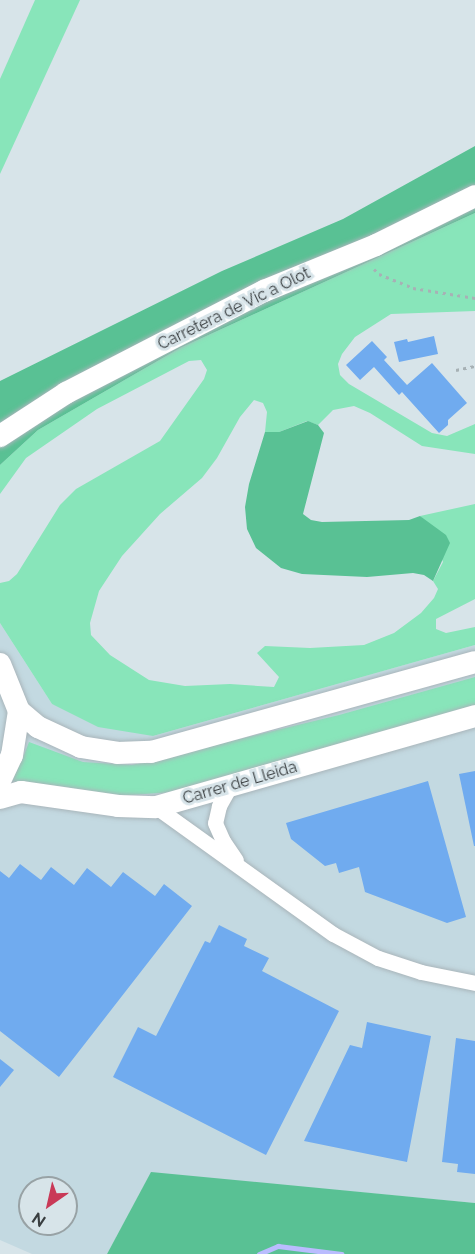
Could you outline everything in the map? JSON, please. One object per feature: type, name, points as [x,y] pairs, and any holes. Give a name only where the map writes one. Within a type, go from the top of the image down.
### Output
[{"type":"street","name":"Carretera de Vic a Olot","points":[[0,436],[66,393],[264,291],[358,252],[475,196]]},
{"type":"street","points":[[0,664],[19,711],[38,727],[81,747],[117,753],[151,752],[475,662]]},
{"type":"street","points":[[0,781],[12,755],[19,711]]},
{"type":"street","name":"Carrer de Lleida","points":[[0,798],[21,792],[107,804],[156,807],[475,716]]},
{"type":"street","points":[[230,786],[219,806],[215,823],[222,841],[243,869]]},
{"type":"street","points":[[156,807],[333,934],[378,958],[421,972],[475,983]]},
{"type":"path","points":[[358,252],[379,274],[413,288],[475,298]]},
{"type":"path","points":[[456,370],[475,366]]},
{"type":"shaded area","points":[[0,623],[52,704],[153,736],[475,645],[475,1203],[151,1173],[107,1254],[32,1254],[0,1240]]},
{"type":"green space","points":[[35,0],[80,0],[0,174],[0,79]]},
{"type":"green space","points":[[475,146],[475,213],[180,348],[38,430],[0,465],[0,381],[222,271],[343,219]]},
{"type":"green space","points":[[475,213],[475,311],[391,314],[355,337],[342,354],[338,364],[340,375],[349,384],[432,433],[447,436],[475,424],[475,454],[422,446],[370,413],[354,406],[333,410],[318,425],[307,421],[279,432],[265,432],[267,412],[263,403],[254,400],[240,417],[217,458],[202,478],[160,514],[122,556],[99,591],[90,623],[91,635],[110,655],[149,680],[185,686],[230,684],[274,687],[279,677],[257,653],[265,646],[310,648],[364,645],[394,633],[421,613],[434,598],[438,589],[433,581],[443,562],[429,524],[420,516],[475,504],[475,599],[436,619],[436,629],[446,633],[475,627],[475,645],[153,736],[98,727],[52,704],[0,623],[0,583],[9,581],[17,574],[60,505],[76,489],[160,441],[204,379],[207,370],[201,360],[189,361],[97,409],[26,458],[0,494],[0,465],[38,430],[180,348]]},
{"type":"green space","points":[[308,421],[318,425],[324,433],[303,514],[311,520],[322,522],[409,520],[420,516],[446,535],[450,543],[433,581],[424,575],[413,573],[367,577],[302,574],[281,568],[256,548],[247,529],[245,507],[249,484],[265,432],[279,432]]},
{"type":"green space","points":[[475,677],[475,706],[174,792],[101,797],[66,787],[8,781],[22,760],[29,742],[83,762],[132,765],[339,715]]},
{"type":"green space","points":[[151,1172],[475,1203],[475,1254],[107,1254]]},
{"type":"building","points":[[434,336],[438,354],[399,362],[394,342],[407,339],[408,342]]},
{"type":"building","points":[[372,341],[387,357],[384,360],[407,385],[432,363],[467,403],[448,420],[448,425],[439,433],[402,392],[399,395],[374,367],[360,380],[346,365]]},
{"type":"building","points":[[475,771],[475,846],[474,846],[459,774]]},
{"type":"building","points":[[428,781],[466,917],[447,923],[365,892],[359,867],[339,873],[336,863],[325,866],[291,839],[286,823]]},
{"type":"building","points":[[20,864],[41,880],[51,867],[74,885],[87,868],[111,887],[123,872],[155,896],[164,884],[192,906],[59,1077],[0,1031],[0,871],[9,878]]},
{"type":"building","points":[[219,925],[247,939],[244,946],[269,958],[262,971],[339,1011],[266,1155],[113,1077],[138,1027],[156,1036],[205,941],[210,943]]},
{"type":"building","points":[[367,1022],[431,1036],[407,1162],[304,1141],[350,1045],[362,1048]]},
{"type":"building","points":[[456,1038],[475,1041],[475,1174],[457,1172],[458,1164],[442,1162]]},
{"type":"building","points":[[0,1059],[14,1070],[0,1087]]},
{"type":"waterway","points":[[259,1254],[278,1246],[341,1254]]}]
